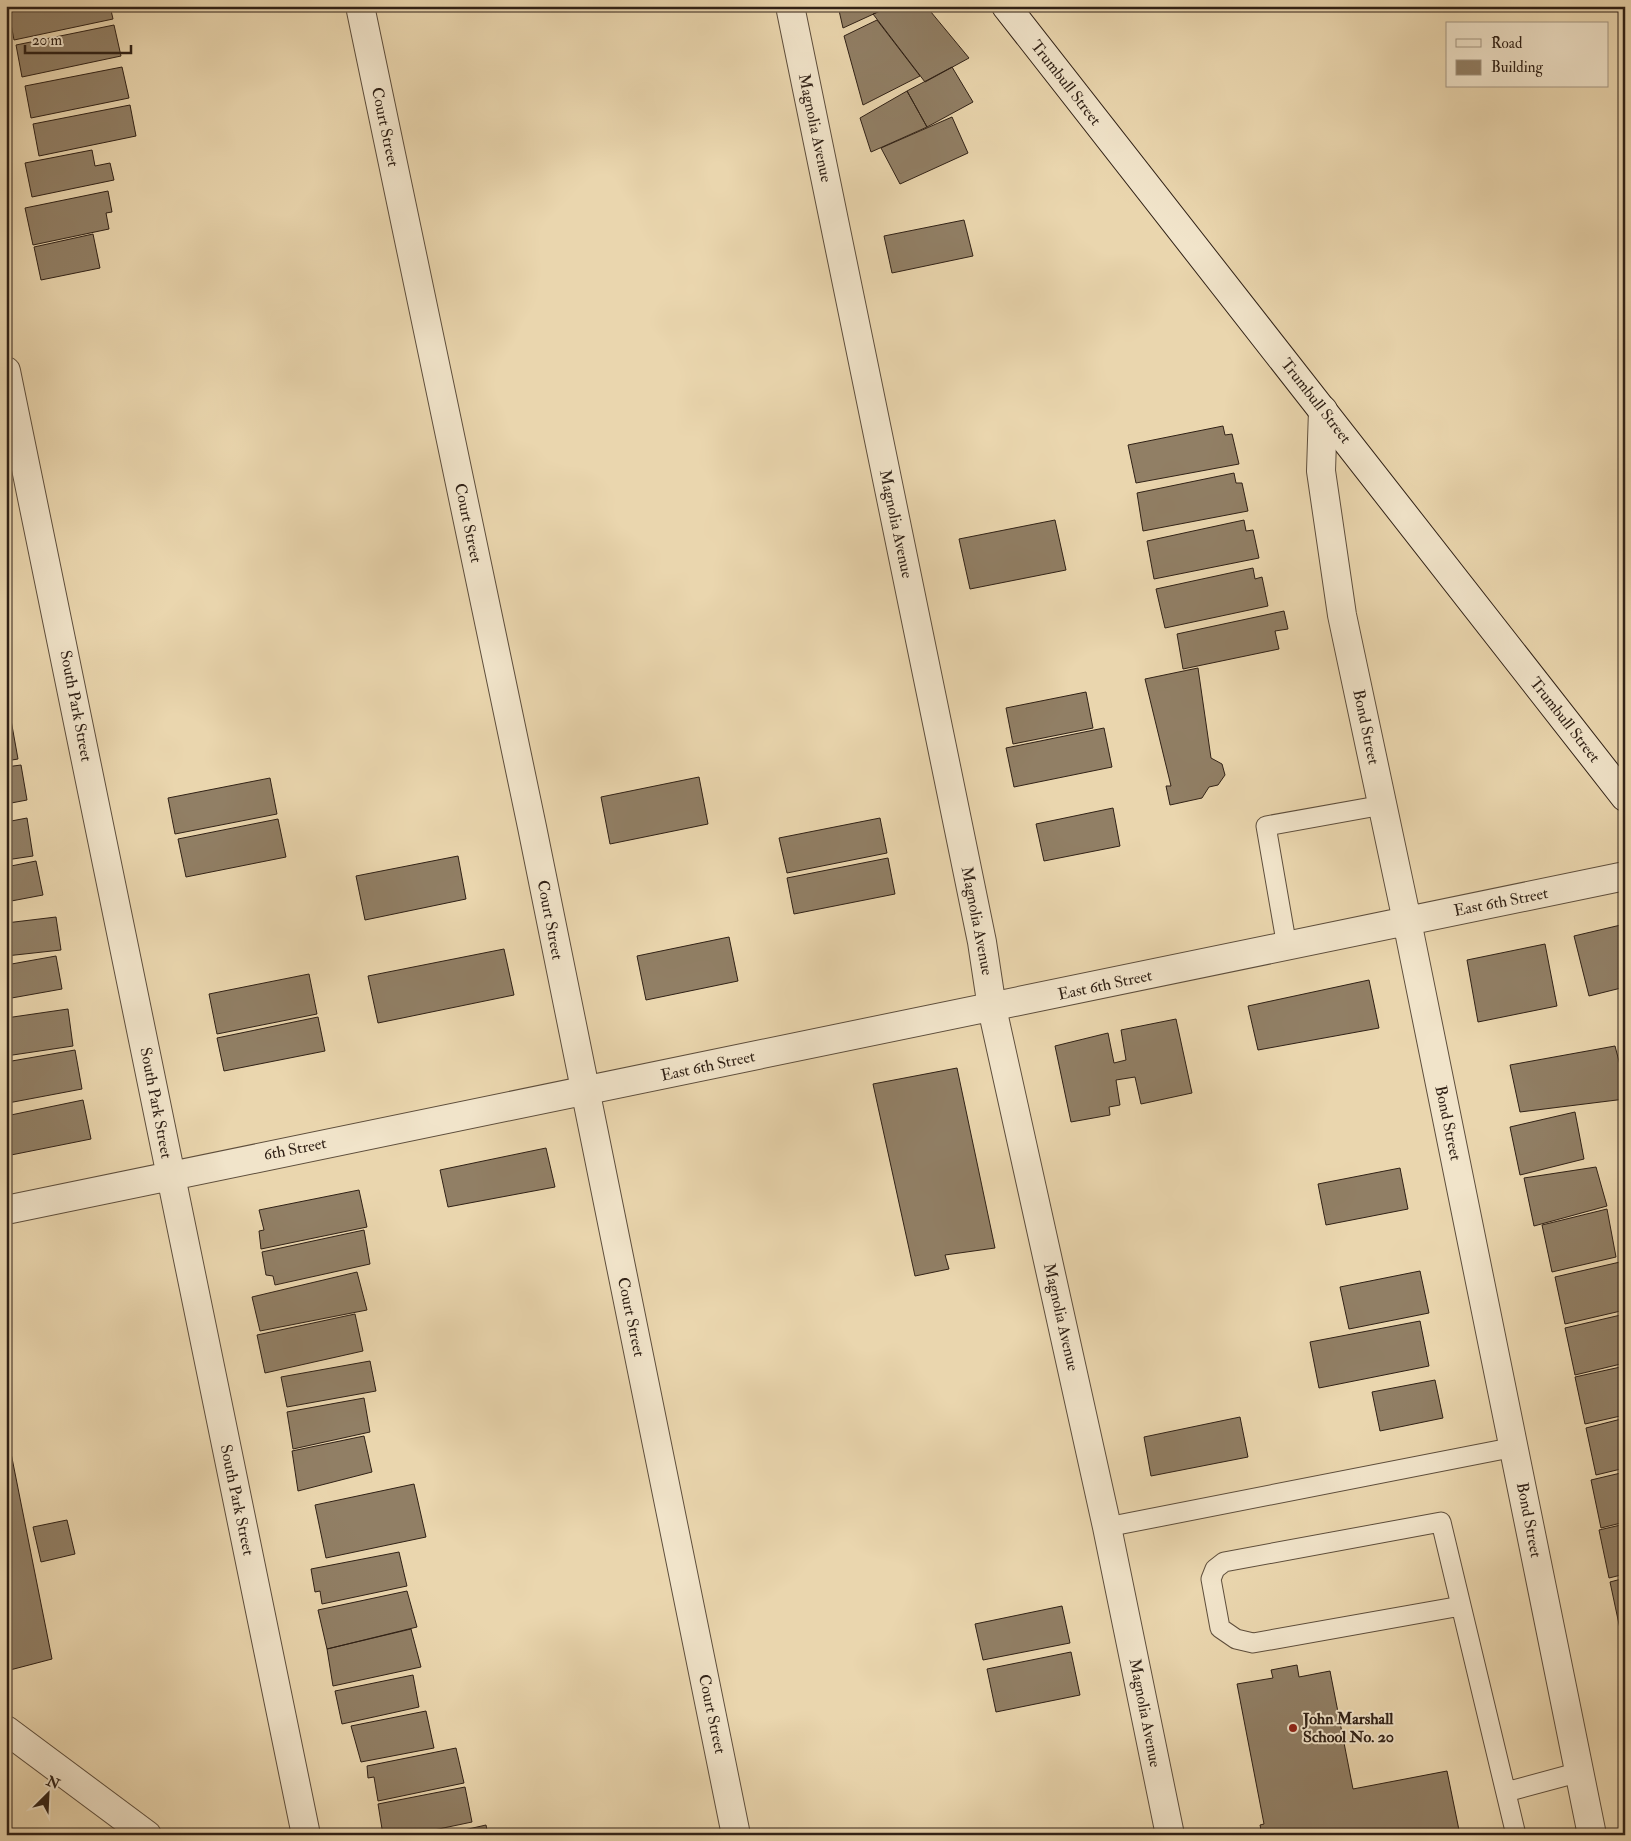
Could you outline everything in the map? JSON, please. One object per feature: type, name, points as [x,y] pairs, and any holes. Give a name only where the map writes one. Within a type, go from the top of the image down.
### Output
[{"type":"street","name":"Court Street","points":[[360,6],[530,817],[736,1835]]},
{"type":"street","name":"Magnolia Avenue","points":[[790,6],[982,942],[992,1008],[1108,1527],[1170,1835]]},
{"type":"street","name":"Trumbull Street","points":[[1006,6],[1625,797]]},
{"type":"street","name":"South Park Street","points":[[6,371],[63,638],[170,1174],[306,1835]]},
{"type":"street","name":"Bond Street","points":[[1323,410],[1321,471],[1342,615],[1515,1447],[1592,1835]]},
{"type":"street","name":"East 6th Street","points":[[585,1092],[1625,876]]},
{"type":"street","name":"6th Street","points":[[6,1210],[170,1174],[585,1092]]},
{"type":"street","points":[[6,1730],[147,1835]]},
{"type":"lane","points":[[1288,947],[1266,826],[1383,805]]},
{"type":"lane","points":[[1108,1527],[1515,1447]]},
{"type":"lane","points":[[1462,1606],[1253,1643],[1236,1639],[1220,1628],[1211,1579],[1215,1569],[1224,1562],[1440,1522],[1462,1606],[1516,1835]]},
{"type":"lane","points":[[1506,1792],[1580,1772]]},
{"type":"building","points":[[15,6],[110,6],[113,19],[14,40],[8,8]]},
{"type":"building","points":[[838,6],[891,6],[843,28]]},
{"type":"building","points":[[891,6],[926,6],[969,58],[925,82],[873,14]]},
{"type":"building","points":[[877,20],[920,76],[863,105],[844,36]]},
{"type":"building","points":[[114,25],[121,56],[22,77],[16,45]]},
{"type":"building","points":[[122,67],[129,98],[31,118],[25,86]]},
{"type":"building","points":[[952,67],[973,102],[927,127],[907,91]]},
{"type":"building","points":[[907,91],[927,127],[871,152],[860,118]]},
{"type":"building","points":[[130,105],[136,136],[39,156],[33,124]]},
{"type":"building","points":[[952,117],[968,153],[900,184],[881,148]]},
{"type":"building","points":[[92,150],[95,166],[110,163],[114,180],[32,197],[25,163]]},
{"type":"building","points":[[108,191],[112,212],[106,213],[109,229],[33,245],[25,208]]},
{"type":"building","points":[[964,220],[973,256],[892,273],[884,236]]},
{"type":"building","points":[[93,234],[100,268],[41,280],[34,247]]},
{"type":"building","points":[[1223,426],[1225,435],[1232,434],[1239,464],[1136,483],[1128,445]]},
{"type":"building","points":[[1234,473],[1236,483],[1242,483],[1248,511],[1143,531],[1137,493]]},
{"type":"building","points":[[1055,520],[1066,570],[970,589],[959,539]]},
{"type":"building","points":[[1244,520],[1246,531],[1253,530],[1259,558],[1154,579],[1147,541]]},
{"type":"building","points":[[1253,568],[1255,579],[1262,577],[1268,606],[1165,628],[1156,589]]},
{"type":"building","points":[[1284,611],[1288,629],[1275,631],[1279,649],[1183,669],[1177,634]]},
{"type":"building","points":[[1198,668],[1211,758],[1222,764],[1225,775],[1218,785],[1209,787],[1202,798],[1170,805],[1166,786],[1171,786],[1145,679]]},
{"type":"building","points":[[6,675],[11,703],[6,703]]},
{"type":"building","points":[[1086,692],[1093,728],[1013,744],[1006,708]]},
{"type":"building","points":[[11,720],[18,759],[6,761],[6,721]]},
{"type":"building","points":[[1104,728],[1112,767],[1014,787],[1006,748]]},
{"type":"building","points":[[21,765],[27,800],[6,804],[6,767]]},
{"type":"building","points":[[699,777],[708,824],[610,844],[601,797]]},
{"type":"building","points":[[270,778],[277,814],[175,834],[168,798]]},
{"type":"building","points":[[1113,808],[1120,846],[1044,861],[1036,824]]},
{"type":"building","points":[[27,818],[33,856],[6,860],[6,822]]},
{"type":"building","points":[[880,818],[887,853],[787,873],[779,838]]},
{"type":"building","points":[[278,819],[286,857],[186,877],[178,839]]},
{"type":"building","points":[[458,856],[466,899],[365,920],[356,876]]},
{"type":"building","points":[[888,858],[895,894],[794,914],[787,878]]},
{"type":"building","points":[[36,861],[43,895],[6,902],[6,867]]},
{"type":"building","points":[[56,917],[61,950],[6,956],[6,923]]},
{"type":"building","points":[[1625,924],[1625,987],[1589,996],[1574,936]]},
{"type":"building","points":[[729,937],[738,981],[646,1000],[637,956]]},
{"type":"building","points":[[1545,944],[1557,1006],[1478,1022],[1467,960]]},
{"type":"building","points":[[504,949],[514,995],[378,1023],[368,976]]},
{"type":"building","points":[[56,956],[62,989],[6,999],[6,965]]},
{"type":"building","points":[[309,974],[317,1014],[217,1034],[209,994]]},
{"type":"building","points":[[1369,980],[1379,1028],[1258,1050],[1248,1006]]},
{"type":"building","points":[[68,1009],[73,1046],[6,1056],[6,1018]]},
{"type":"building","points":[[318,1017],[325,1051],[224,1071],[217,1038]]},
{"type":"building","points":[[1176,1019],[1192,1093],[1141,1104],[1135,1077],[1116,1080],[1120,1105],[1109,1107],[1110,1115],[1071,1122],[1055,1046],[1108,1033],[1114,1063],[1126,1060],[1121,1030]]},
{"type":"building","points":[[1615,1046],[1625,1084],[1625,1099],[1520,1112],[1510,1065]]},
{"type":"building","points":[[75,1050],[82,1089],[8,1103],[6,1062]]},
{"type":"building","points":[[957,1068],[995,1248],[945,1255],[949,1269],[915,1276],[873,1084]]},
{"type":"building","points":[[83,1100],[91,1139],[6,1156],[6,1116]]},
{"type":"building","points":[[1575,1112],[1584,1159],[1520,1175],[1510,1127]]},
{"type":"building","points":[[546,1148],[555,1187],[448,1207],[440,1170]]},
{"type":"building","points":[[1596,1167],[1607,1206],[1534,1226],[1524,1178]]},
{"type":"building","points":[[1400,1168],[1408,1209],[1326,1225],[1318,1184]]},
{"type":"building","points":[[359,1190],[367,1227],[261,1249],[259,1231],[264,1230],[259,1210]]},
{"type":"building","points":[[1607,1209],[1616,1257],[1552,1272],[1542,1225]]},
{"type":"building","points":[[364,1230],[370,1264],[275,1285],[273,1276],[266,1275],[262,1252]]},
{"type":"building","points":[[1620,1262],[1625,1286],[1625,1310],[1565,1324],[1555,1277]]},
{"type":"building","points":[[1420,1271],[1429,1313],[1349,1329],[1340,1287]]},
{"type":"building","points":[[357,1272],[367,1310],[260,1331],[252,1297]]},
{"type":"building","points":[[355,1314],[363,1351],[265,1373],[257,1335]]},
{"type":"building","points":[[1625,1314],[1625,1363],[1575,1375],[1565,1328]]},
{"type":"building","points":[[1420,1321],[1429,1366],[1319,1388],[1310,1342]]},
{"type":"building","points":[[370,1361],[376,1391],[287,1407],[281,1377]]},
{"type":"building","points":[[1625,1366],[1625,1415],[1585,1424],[1575,1377]]},
{"type":"building","points":[[1435,1380],[1443,1418],[1380,1431],[1372,1392]]},
{"type":"building","points":[[364,1398],[370,1432],[293,1449],[287,1412]]},
{"type":"building","points":[[1240,1417],[1248,1457],[1151,1476],[1144,1437]]},
{"type":"building","points":[[1625,1418],[1625,1468],[1596,1475],[1586,1428]]},
{"type":"building","points":[[364,1436],[372,1472],[298,1491],[292,1451]]},
{"type":"building","points":[[10,1448],[52,1659],[10,1670],[6,1667],[6,1449]]},
{"type":"building","points":[[1625,1472],[1625,1522],[1601,1528],[1591,1480]]},
{"type":"building","points":[[414,1484],[426,1537],[326,1558],[315,1505]]},
{"type":"building","points":[[67,1520],[75,1554],[41,1562],[33,1527]]},
{"type":"building","points":[[1625,1524],[1625,1574],[1609,1578],[1599,1530]]},
{"type":"building","points":[[399,1552],[407,1586],[322,1604],[320,1591],[315,1592],[311,1569]]},
{"type":"building","points":[[1625,1578],[1625,1628],[1620,1629],[1610,1582]]},
{"type":"building","points":[[407,1591],[417,1627],[327,1649],[318,1610]]},
{"type":"building","points":[[1062,1606],[1070,1643],[983,1660],[975,1624]]},
{"type":"building","points":[[411,1629],[421,1667],[333,1686],[327,1649]]},
{"type":"building","points":[[1071,1652],[1080,1695],[996,1712],[987,1669]]},
{"type":"building","name":"John Marshall School No. 20","points":[[1297,1665],[1299,1677],[1330,1671],[1353,1789],[1447,1771],[1460,1835],[1262,1835],[1260,1825],[1264,1824],[1237,1684],[1273,1678],[1271,1670]]},
{"type":"building","points":[[413,1675],[419,1707],[342,1724],[335,1691]]},
{"type":"building","points":[[426,1711],[434,1748],[361,1762],[351,1726]]},
{"type":"building","points":[[456,1748],[464,1783],[378,1801],[374,1777],[368,1778],[367,1766]]},
{"type":"building","points":[[465,1787],[472,1822],[410,1835],[383,1835],[378,1804]]},
{"type":"building","points":[[486,1825],[488,1835],[442,1835]]},
{"type":"place","name":"John Marshall School No. 20","points":[[1293,1728]]}]
